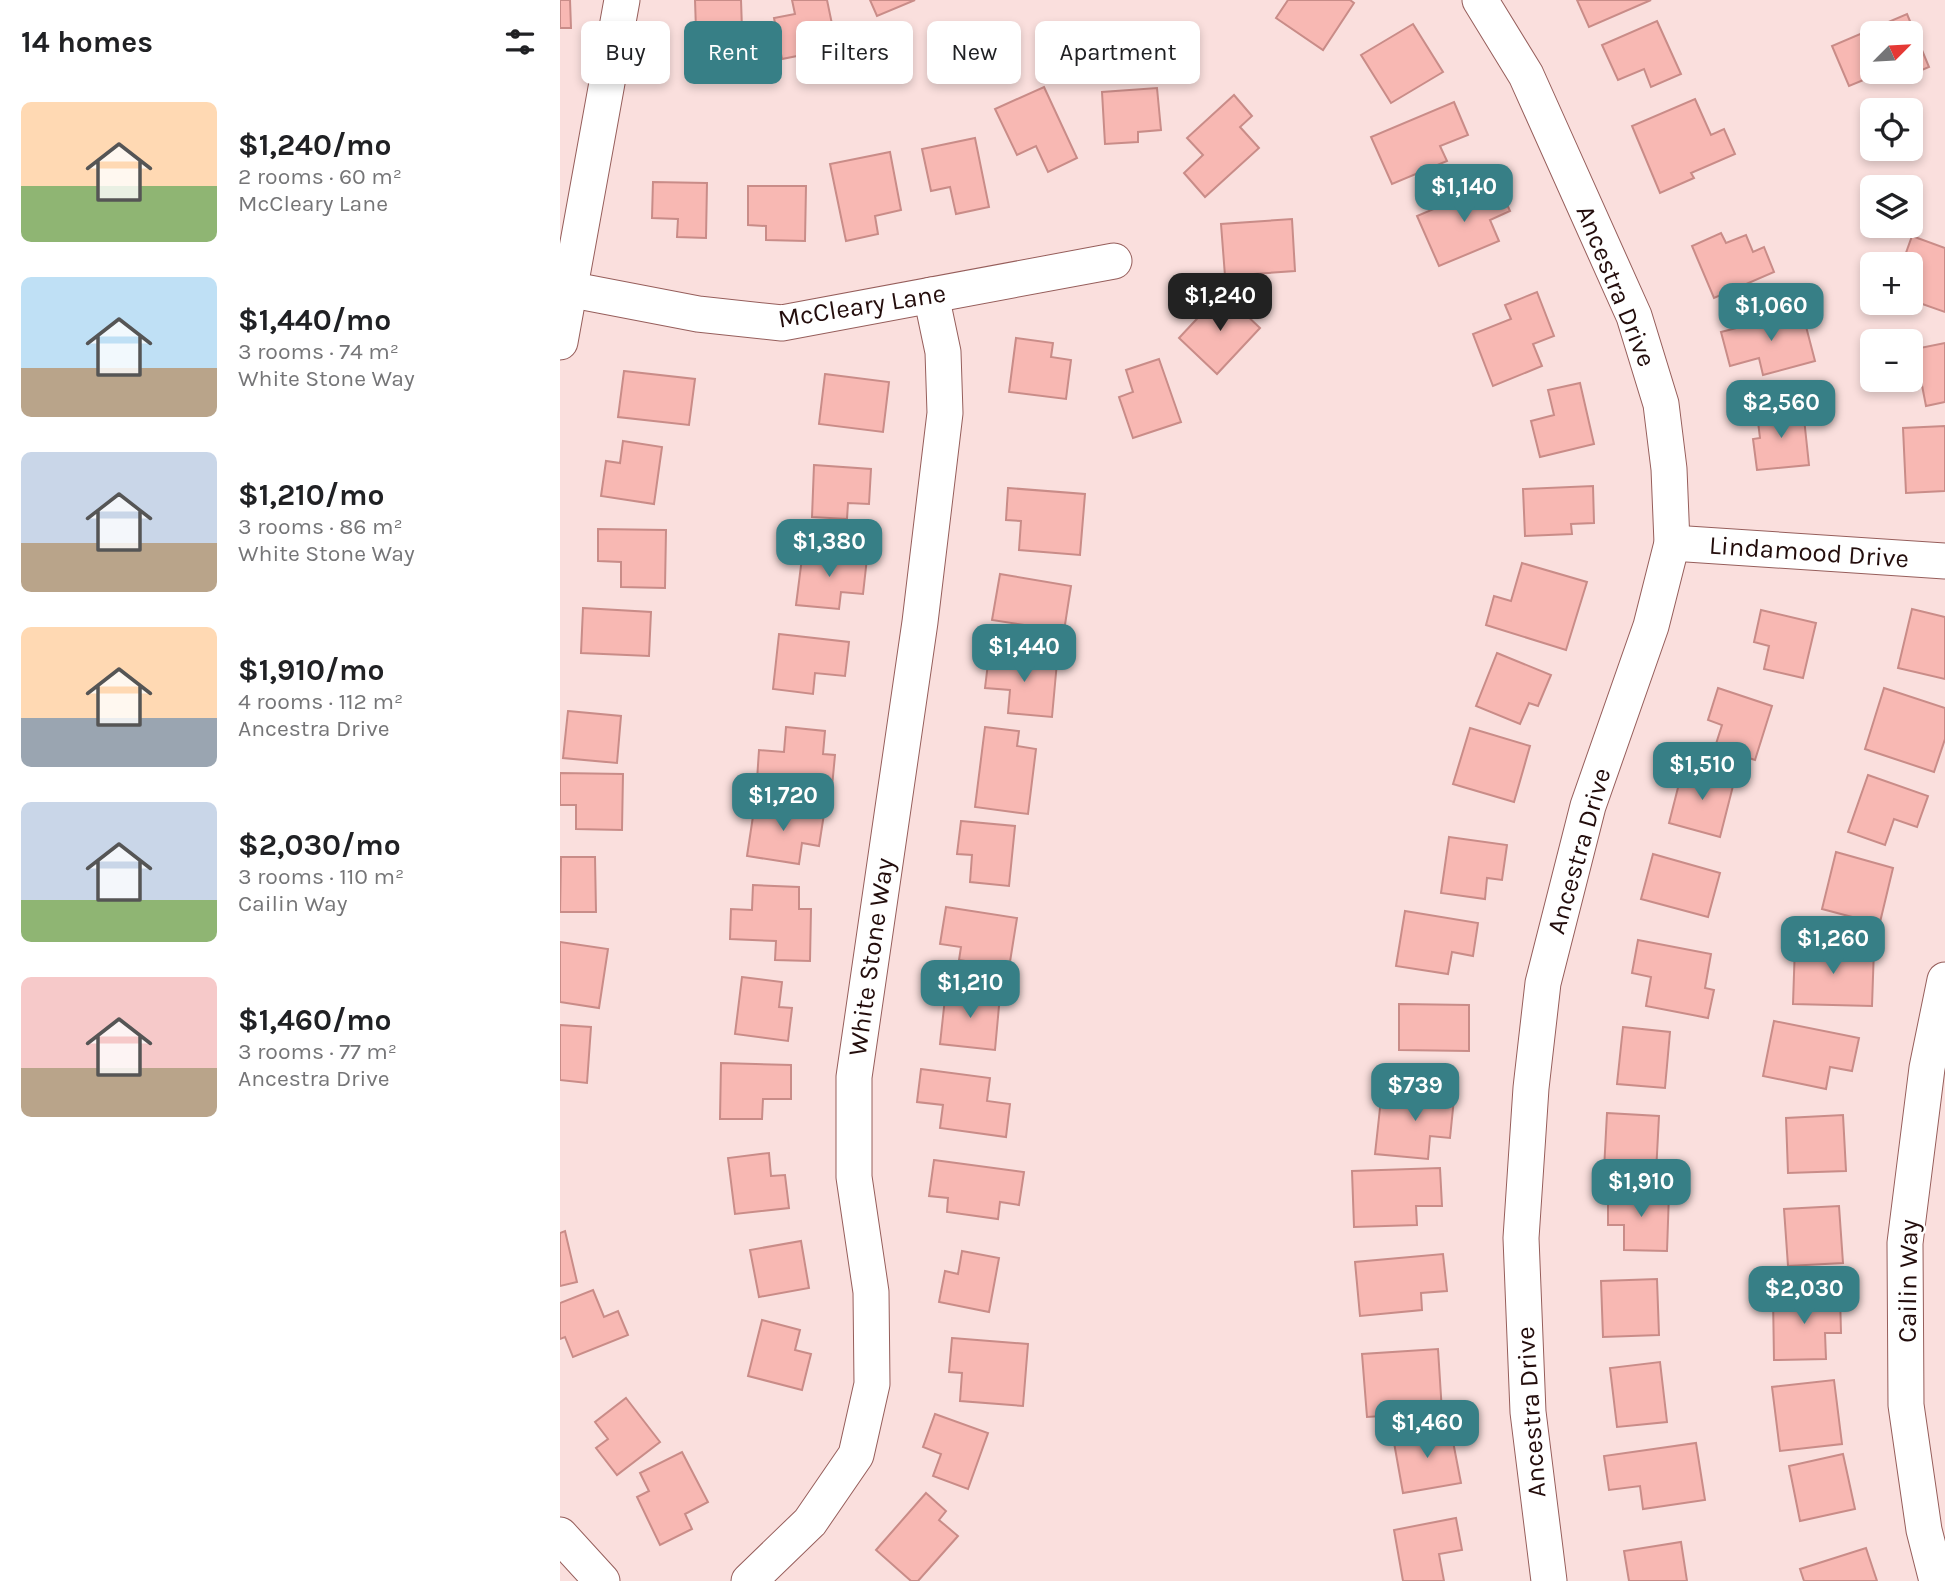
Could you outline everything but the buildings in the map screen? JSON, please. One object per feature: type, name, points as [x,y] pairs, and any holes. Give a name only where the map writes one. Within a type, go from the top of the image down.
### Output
[{"type":"street","points":[[560,342],[622,0]]},
{"type":"street","name":"Ancestra Drive","points":[[1480,0],[1526,75],[1634,316],[1661,404],[1669,469],[1672,543],[1651,626],[1588,806],[1543,983],[1531,1088],[1521,1238],[1528,1412],[1549,1581]]},
{"type":"street","name":"McCleary Lane","points":[[568,289],[698,314],[782,323],[1114,261]]},
{"type":"street","name":"White Stone Way","points":[[749,1581],[810,1522],[856,1455],[872,1384],[871,1292],[853,1177],[854,1077],[920,622],[945,413],[943,352],[931,295]]},
{"type":"street","name":"Lindamood Drive","points":[[1672,543],[1945,561]]},
{"type":"street","name":"Cailin Way","points":[[1937,1581],[1924,1530],[1906,1405],[1905,1243],[1927,1068],[1945,981]]},
{"type":"street","points":[[560,1535],[602,1581]]}]
